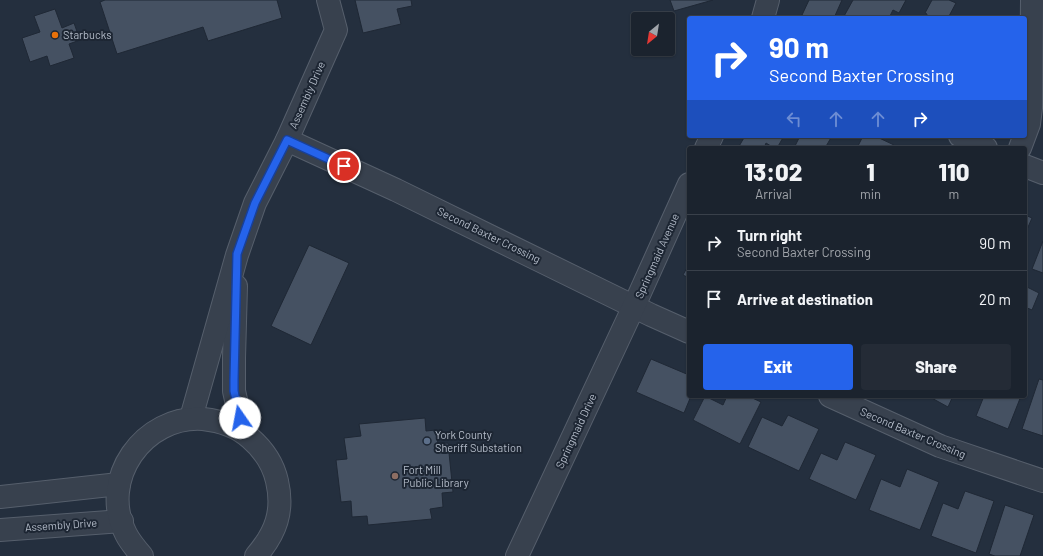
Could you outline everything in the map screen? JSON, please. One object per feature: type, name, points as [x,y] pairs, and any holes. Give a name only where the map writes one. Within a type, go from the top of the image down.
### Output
[{"type":"street","name":"Assembly Drive","points":[[191,418],[237,254],[255,203],[287,140],[336,30],[328,0]]},
{"type":"street","points":[[764,16],[768,0]]},
{"type":"street","points":[[1027,129],[1031,108],[1032,0]]},
{"type":"street","points":[[964,138],[982,146]]},
{"type":"street","name":"Second Baxter Crossing","points":[[287,140],[396,190],[651,315],[687,331]]},
{"type":"street","points":[[1027,167],[1043,173]]},
{"type":"street","name":"Springmaid Avenue","points":[[634,306],[687,188]]},
{"type":"street","name":"Assembly Drive","points":[[237,254],[234,391],[243,431]]},
{"type":"street","name":"Springmaid Drive","points":[[517,556],[634,306]]},
{"type":"street","name":"Second Baxter Crossing","points":[[834,398],[940,446],[1043,481]]},
{"type":"street","points":[[142,556],[133,546],[125,533],[118,506],[119,484],[126,464],[137,446],[153,432],[171,423],[191,418],[218,420],[243,431],[262,448],[274,470],[280,494],[278,520],[268,543],[256,556]]},
{"type":"street","points":[[0,497],[119,484]]},
{"type":"street","name":"Assembly Drive","points":[[0,530],[122,521]]},
{"type":"building","points":[[105,0],[277,0],[282,18],[208,41],[203,27],[117,54],[100,2]]},
{"type":"building","points":[[355,0],[411,0],[412,6],[397,9],[401,24],[363,33]]},
{"type":"building","points":[[670,0],[713,0],[674,11]]},
{"type":"building","points":[[809,0],[842,0],[835,16],[802,15]]},
{"type":"building","points":[[853,0],[906,0],[899,13],[893,10],[890,16],[844,16]]},
{"type":"building","points":[[932,0],[949,0],[956,3],[949,16],[926,16],[927,14],[925,13]]},
{"type":"building","name":"Starbucks","points":[[55,9],[62,28],[74,23],[80,40],[69,44],[74,58],[50,66],[47,56],[30,62],[22,38],[40,32],[34,16]]},
{"type":"building","points":[[744,138],[783,138],[778,146],[771,146],[766,143],[765,146],[739,146]]},
{"type":"building","points":[[799,138],[831,138],[826,146],[795,146]]},
{"type":"building","points":[[862,138],[879,138],[894,145],[893,146],[858,146]]},
{"type":"building","points":[[1027,216],[1032,218],[1027,229]]},
{"type":"building","points":[[1043,241],[1043,273],[1032,269]]},
{"type":"building","points":[[309,245],[349,263],[311,345],[271,326]]},
{"type":"building","points":[[687,268],[687,277],[683,275]]},
{"type":"building","points":[[1027,287],[1039,293],[1032,310],[1027,308]]},
{"type":"building","points":[[651,359],[687,374],[687,398],[690,398],[684,413],[636,392]]},
{"type":"building","points":[[1039,379],[1043,380],[1043,436],[1022,429]]},
{"type":"building","points":[[704,398],[709,398],[723,405],[726,398],[752,398],[761,402],[740,444],[693,420]]},
{"type":"building","points":[[932,398],[952,398],[948,407]]},
{"type":"building","points":[[983,398],[1020,398],[1008,429],[976,416]]},
{"type":"building","points":[[788,415],[819,429],[799,471],[748,447],[762,417],[782,426]]},
{"type":"building","name":"Fort Mill Public Library","points":[[425,418],[426,431],[436,430],[438,444],[448,443],[453,492],[442,493],[443,507],[430,509],[432,519],[368,525],[367,516],[352,517],[351,501],[341,502],[336,460],[347,459],[344,438],[361,436],[359,424]]},
{"type":"building","points":[[845,442],[876,455],[856,500],[809,479],[821,453],[837,460]]},
{"type":"building","points":[[907,469],[939,482],[920,530],[869,510],[881,479],[900,487]]},
{"type":"building","points":[[965,491],[994,501],[976,553],[931,536],[943,503],[958,509]]},
{"type":"building","points":[[1005,505],[1034,515],[1020,556],[995,556],[989,554]]},
{"type":"place","name":"Starbucks","points":[[55,35]]},
{"type":"place","name":"York County Sheriff Substation","points":[[427,441]]},
{"type":"place","name":"Fort Mill Public Library","points":[[395,476]]},
{"type":"route","points":[[240,418],[234,391],[237,254],[255,203],[287,140],[344,166]]}]
